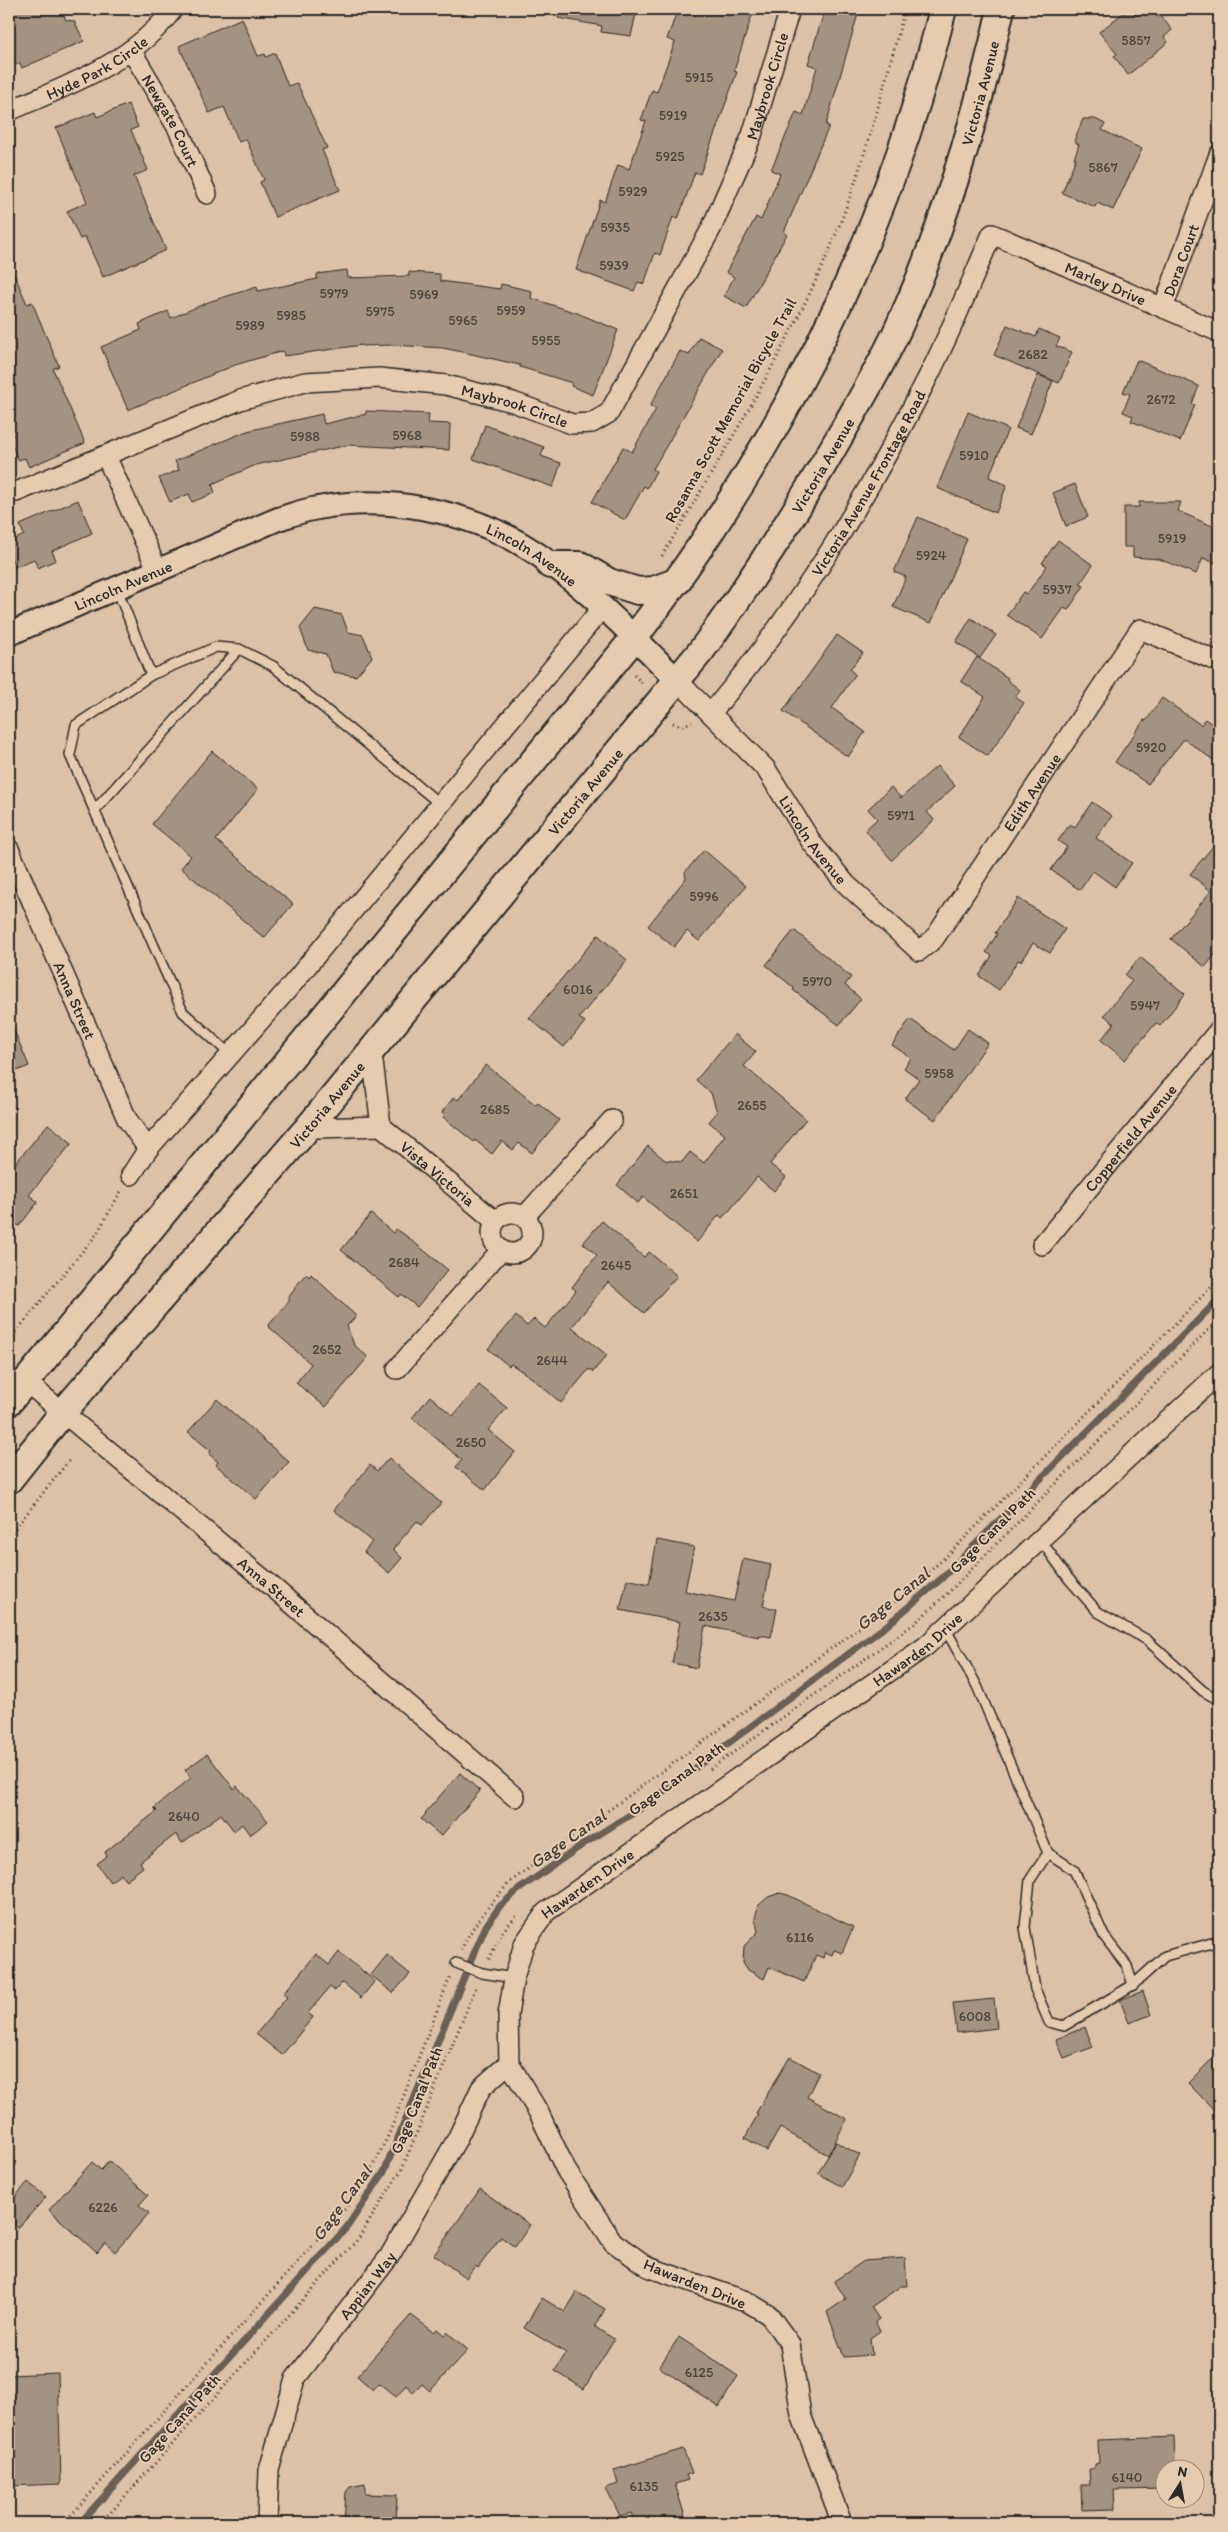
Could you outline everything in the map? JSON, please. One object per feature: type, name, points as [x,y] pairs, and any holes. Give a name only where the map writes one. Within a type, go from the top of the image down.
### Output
[{"type":"main road","points":[[9,1402],[634,638],[678,581],[735,496],[784,412],[832,322],[870,237],[910,129],[943,9]]},
{"type":"main road","name":"Victoria Avenue","points":[[9,1480],[64,1412],[310,1124],[677,680],[752,582],[803,502],[872,380],[901,322],[954,180],[990,58],[1001,9]]},
{"type":"main road","points":[[550,565],[580,565],[609,582],[638,591],[653,590],[678,581]]},
{"type":"street","name":"Hyde Park Circle","points":[[9,111],[107,68],[157,28],[173,9]]},
{"type":"street","name":"Maybrook Circle","points":[[106,456],[240,400],[305,382],[379,378],[446,385],[513,402],[572,424],[592,423],[609,413],[711,229],[752,135],[790,9]]},
{"type":"street","name":"Newgate Court","points":[[131,50],[178,129],[207,194]]},
{"type":"street","name":"Dora Court","points":[[1163,308],[1219,155]]},
{"type":"street","name":"Marley Drive","points":[[992,234],[1219,332]]},
{"type":"street","name":"Victoria Avenue Frontage Road","points":[[712,712],[794,608],[863,497],[927,378],[992,234]]},
{"type":"street","points":[[9,492],[16,492],[106,456],[157,569]]},
{"type":"street","name":"Lincoln Avenue","points":[[9,634],[157,569],[278,519],[318,508],[357,504],[393,505],[430,510],[460,518],[523,545],[602,608],[634,638],[712,712],[766,769],[812,843],[846,884],[919,951]]},
{"type":"street","points":[[131,1175],[148,1149],[294,982],[602,608]]},
{"type":"street","name":"Edith Avenue","points":[[919,951],[934,939],[1140,628],[1219,662]]},
{"type":"street","name":"Anna Street","points":[[9,849],[127,1119],[148,1149]]},
{"type":"street","name":"Copperfield Avenue","points":[[1042,1244],[1219,1030]]},
{"type":"street","points":[[310,1124],[318,1128],[381,1126],[373,1062],[368,1053]]},
{"type":"street","points":[[525,1216],[612,1120]]},
{"type":"street","name":"Vista Victoria","points":[[381,1126],[495,1221]]},
{"type":"street","points":[[509,1212],[525,1216],[534,1230],[530,1246],[516,1254],[500,1251],[491,1237],[495,1221],[509,1212]]},
{"type":"street","points":[[397,1369],[500,1251]]},
{"type":"street","name":"Hawarden Drive","points":[[842,2523],[801,2414],[790,2344],[769,2315],[746,2301],[648,2267],[613,2242],[566,2170],[539,2113],[509,2063],[508,2015],[514,1978],[524,1944],[546,1912],[918,1652],[1219,1373]]},
{"type":"street","name":"Anna Street","points":[[25,1381],[268,1583],[515,1797]]},
{"type":"street","name":"Appian Way","points":[[267,2523],[270,2470],[295,2379],[389,2257],[457,2140],[481,2088],[509,2063]]},
{"type":"lane","points":[[116,587],[151,675]]},
{"type":"lane","points":[[231,1056],[183,1012],[70,755],[76,725],[151,675],[216,647],[239,649],[273,666],[440,804]]},
{"type":"lane","points":[[95,810],[239,649]]},
{"type":"lane","points":[[1040,1539],[1068,1578],[1098,1612],[1147,1640],[1203,1691],[1219,1700]]},
{"type":"lane","points":[[945,1628],[977,1686],[1048,1853],[1074,1870],[1104,1936],[1127,1966],[1133,1985]]},
{"type":"lane","points":[[1048,1853],[1030,1880],[1025,1926],[1034,1989],[1049,2022],[1064,2026],[1133,1985],[1165,1956],[1219,1941]]},
{"type":"lane","points":[[456,1963],[479,1972],[514,1978]]},
{"type":"path","name":"Rosanna Scott Memorial Bicycle Trail","points":[[657,564],[780,351],[826,257],[859,170],[905,9]]},
{"type":"path","points":[[618,657],[658,703],[675,726],[682,726],[712,712]]},
{"type":"path","points":[[9,1340],[96,1235],[131,1175]]},
{"type":"path","name":"Gage Canal Path","points":[[704,1774],[914,1624],[951,1590],[1219,1319]]},
{"type":"path","points":[[9,1536],[71,1458]]},
{"type":"path","name":"Gage Canal Path","points":[[100,2523],[358,2239],[402,2169],[479,1972],[503,1931],[522,1908]]},
{"type":"building","points":[[9,9],[61,9],[66,20],[74,21],[84,41],[22,68],[20,63],[9,68]]},
{"type":"building","points":[[559,9],[637,9],[631,36],[601,32],[602,26],[558,18]]},
{"type":"building","points":[[678,9],[754,9],[734,71],[737,72],[700,174],[695,172],[678,219],[673,217],[660,255],[655,253],[644,284],[638,282],[634,291],[576,270],[600,200],[605,202],[618,165],[629,169],[646,121],[641,120],[652,90],[657,92],[675,42],[667,39]]},
{"type":"building","points":[[825,9],[841,9],[858,14],[826,125],[829,126],[784,232],[787,234],[746,308],[724,296],[734,277],[726,272],[756,217],[761,220],[780,174],[771,170],[796,112],[803,115],[817,67],[808,64]]},
{"type":"building","points":[[1128,9],[1131,9],[1137,16],[1146,9],[1151,9],[1157,17],[1160,15],[1172,30],[1164,37],[1168,42],[1128,75],[1114,56],[1117,54],[1099,32]]},
{"type":"building","points":[[242,18],[258,56],[265,54],[266,57],[275,53],[288,86],[297,83],[327,148],[322,150],[340,190],[275,217],[260,182],[264,180],[246,139],[239,142],[224,107],[209,113],[179,46]]},
{"type":"building","points":[[128,104],[138,127],[131,130],[148,170],[134,176],[166,250],[103,277],[85,237],[80,239],[67,211],[87,202],[56,128],[95,112],[97,117]]},
{"type":"building","points":[[1083,119],[1095,119],[1105,124],[1102,130],[1142,149],[1113,210],[1097,203],[1095,207],[1062,193],[1076,158],[1074,158],[1079,145],[1074,141]]},
{"type":"building","points":[[9,262],[27,304],[32,302],[59,366],[53,369],[85,443],[29,467],[25,458],[18,460],[9,438],[14,436],[9,423]]},
{"type":"building","points":[[347,270],[348,278],[409,276],[409,272],[440,274],[440,281],[500,289],[501,284],[532,291],[531,298],[577,313],[618,330],[593,395],[571,386],[572,383],[520,367],[520,365],[467,353],[443,348],[362,345],[284,356],[283,351],[235,365],[128,410],[101,347],[141,330],[139,324],[168,311],[171,318],[211,301],[257,287],[258,291],[317,279],[317,274]]},
{"type":"building","points":[[1007,325],[1036,337],[1039,329],[1060,338],[1056,346],[1072,352],[1059,383],[994,355]]},
{"type":"building","points":[[699,337],[722,349],[653,469],[656,471],[647,488],[644,486],[625,520],[592,502],[623,447],[632,452],[656,409],[650,406],[680,351],[689,355]]},
{"type":"building","points":[[1137,360],[1199,386],[1192,404],[1195,405],[1180,441],[1131,421],[1133,416],[1123,412],[1130,394],[1123,392]]},
{"type":"building","points":[[1038,375],[1053,381],[1031,434],[1016,428]]},
{"type":"building","points":[[366,411],[429,414],[428,423],[450,424],[449,450],[348,445],[256,465],[212,484],[215,493],[192,502],[189,494],[170,502],[159,478],[179,470],[175,461],[247,431],[322,414],[324,424],[366,414]]},
{"type":"building","points":[[968,412],[1008,429],[989,477],[1007,485],[996,513],[937,488]]},
{"type":"building","points":[[485,425],[544,447],[541,456],[561,463],[553,487],[473,459]]},
{"type":"building","points":[[1075,484],[1088,517],[1066,526],[1053,493]]},
{"type":"building","points":[[78,500],[92,533],[52,551],[56,560],[38,568],[34,559],[15,567],[9,553],[9,542],[24,535],[20,525]]},
{"type":"building","points":[[1139,502],[1181,502],[1178,511],[1219,529],[1219,553],[1215,563],[1203,558],[1196,574],[1159,559],[1133,557],[1133,547],[1124,547],[1124,507],[1139,507]]},
{"type":"building","points":[[918,517],[967,539],[931,623],[893,607],[906,577],[894,572]]},
{"type":"building","points":[[1058,540],[1093,565],[1080,584],[1084,586],[1068,610],[1064,608],[1042,639],[1007,615],[1023,592],[1027,594],[1047,566],[1042,563]]},
{"type":"building","points":[[315,609],[342,615],[348,632],[363,635],[372,657],[356,676],[333,672],[326,654],[308,650],[300,628]]},
{"type":"building","points":[[971,618],[996,635],[980,658],[956,642]]},
{"type":"building","points":[[837,635],[863,653],[850,669],[855,675],[832,708],[865,732],[848,757],[783,711]]},
{"type":"building","points":[[977,657],[1008,678],[1007,680],[1020,690],[1015,697],[1024,703],[988,756],[959,737],[985,697],[961,681]]},
{"type":"building","points":[[1162,698],[1201,725],[1205,719],[1219,729],[1219,764],[1184,739],[1148,784],[1115,762]]},
{"type":"building","points":[[212,751],[258,789],[216,840],[293,904],[264,938],[181,868],[191,856],[152,824]]},
{"type":"building","points":[[937,766],[955,786],[927,812],[934,820],[892,860],[865,830],[877,819],[868,809],[891,787],[901,798]]},
{"type":"building","points":[[1092,802],[1112,816],[1096,838],[1132,863],[1115,887],[1093,871],[1080,890],[1051,870],[1067,847],[1058,841],[1070,824],[1075,827]]},
{"type":"building","points":[[1219,839],[1219,950],[1205,967],[1171,939],[1211,891],[1190,874]]},
{"type":"building","points":[[704,850],[746,886],[699,941],[687,931],[674,947],[648,926],[686,878],[685,872]]},
{"type":"building","points":[[1018,898],[1065,929],[1050,953],[1033,943],[1021,961],[1018,960],[999,990],[979,976],[992,956],[986,952],[997,934],[995,933]]},
{"type":"building","points":[[794,930],[851,977],[845,985],[861,999],[839,1025],[793,990],[794,988],[766,965]]},
{"type":"building","points":[[598,935],[627,960],[579,1018],[585,1022],[564,1047],[529,1018]]},
{"type":"building","points":[[1140,957],[1185,994],[1160,1026],[1156,1023],[1125,1060],[1101,1040],[1114,1024],[1104,1015],[1132,981],[1125,975]]},
{"type":"building","points":[[9,1018],[29,1066],[9,1074]]},
{"type":"building","points":[[910,1019],[954,1050],[968,1029],[988,1043],[935,1120],[905,1099],[919,1079],[904,1068],[911,1058],[892,1045]]},
{"type":"building","points":[[735,1034],[756,1052],[744,1066],[806,1119],[770,1164],[786,1177],[774,1191],[757,1177],[730,1210],[722,1218],[719,1215],[697,1242],[643,1197],[638,1203],[617,1185],[648,1146],[665,1160],[682,1162],[690,1152],[704,1163],[725,1135],[709,1122],[717,1112],[711,1093],[696,1080]]},
{"type":"building","points":[[486,1065],[536,1105],[538,1103],[559,1120],[532,1153],[519,1143],[513,1150],[502,1141],[492,1154],[443,1117],[445,1115],[442,1112],[454,1097],[458,1100]]},
{"type":"building","points":[[48,1124],[72,1143],[29,1195],[38,1202],[19,1226],[9,1219],[9,1171]]},
{"type":"building","points":[[371,1214],[393,1233],[396,1229],[405,1235],[448,1270],[417,1307],[401,1294],[399,1297],[341,1250]]},
{"type":"building","points":[[602,1221],[644,1257],[649,1252],[677,1276],[644,1313],[608,1282],[572,1327],[607,1355],[593,1372],[589,1369],[561,1403],[532,1378],[511,1364],[509,1366],[488,1349],[516,1316],[527,1326],[534,1319],[545,1328],[576,1291],[572,1287],[597,1255],[583,1243]]},
{"type":"building","points":[[306,1274],[309,1277],[311,1274],[356,1316],[347,1326],[354,1345],[368,1357],[326,1407],[296,1383],[311,1364],[268,1326],[290,1300],[288,1298],[294,1288]]},
{"type":"building","points":[[479,1385],[507,1408],[488,1430],[515,1452],[485,1490],[456,1467],[462,1460],[412,1418],[430,1396],[453,1416]]},
{"type":"building","points":[[217,1399],[289,1462],[256,1499],[216,1465],[218,1462],[209,1454],[211,1451],[188,1432]]},
{"type":"building","points":[[389,1458],[441,1503],[422,1525],[417,1521],[393,1549],[402,1558],[389,1573],[364,1552],[372,1542],[334,1510],[370,1465],[377,1471]]},
{"type":"building","points":[[657,1540],[694,1547],[685,1591],[734,1601],[743,1559],[771,1565],[763,1606],[777,1609],[771,1637],[759,1635],[759,1637],[705,1626],[697,1668],[672,1663],[680,1622],[620,1610],[627,1579],[649,1584]]},
{"type":"building","points":[[207,1754],[234,1789],[237,1786],[268,1821],[250,1835],[242,1824],[234,1831],[221,1814],[182,1843],[176,1834],[140,1862],[143,1867],[126,1880],[121,1874],[110,1882],[97,1864],[107,1856],[105,1852],[157,1811],[154,1808],[191,1778],[185,1770]]},
{"type":"building","points":[[460,1773],[480,1791],[441,1836],[421,1819]]},
{"type":"building","points":[[780,1893],[788,1895],[853,1927],[842,1953],[834,1950],[832,1955],[825,1952],[823,1958],[816,1955],[804,1982],[769,1967],[764,1979],[748,1970],[743,1962],[744,1946],[758,1932],[755,1918],[758,1906],[768,1897]]},
{"type":"building","points":[[339,1952],[375,1981],[361,1998],[342,1982],[335,1991],[330,1987],[308,2013],[313,2017],[282,2055],[256,2034],[287,1997],[283,1994],[316,1954],[329,1965]]},
{"type":"building","points":[[387,1955],[410,1974],[393,1993],[371,1975]]},
{"type":"building","points":[[1143,1991],[1151,2015],[1129,2023],[1120,2000]]},
{"type":"building","points":[[994,1999],[997,2028],[957,2033],[953,2003]]},
{"type":"building","points":[[1085,2027],[1093,2047],[1064,2058],[1056,2039]]},
{"type":"building","points":[[1219,2052],[1219,2115],[1188,2083]]},
{"type":"building","points":[[790,2057],[819,2073],[807,2097],[847,2119],[828,2155],[780,2128],[767,2151],[745,2138],[758,2114],[756,2113]]},
{"type":"building","points":[[836,2142],[860,2155],[842,2187],[818,2173]]},
{"type":"building","points":[[109,2161],[148,2195],[139,2205],[149,2213],[115,2252],[105,2243],[97,2253],[49,2210],[92,2162],[101,2170]]},
{"type":"building","points":[[28,2182],[46,2197],[18,2228],[9,2219],[9,2204]]},
{"type":"building","points":[[480,2189],[530,2225],[515,2247],[501,2237],[478,2268],[475,2266],[466,2278],[434,2255]]},
{"type":"building","points":[[905,2258],[907,2286],[901,2286],[871,2307],[879,2319],[875,2322],[880,2331],[870,2338],[872,2355],[844,2357],[827,2312],[846,2299],[834,2281],[864,2261]]},
{"type":"building","points":[[577,2292],[605,2309],[595,2327],[614,2339],[584,2389],[555,2371],[566,2353],[524,2328],[542,2298],[565,2312]]},
{"type":"building","points":[[411,2315],[434,2332],[437,2329],[444,2335],[447,2332],[468,2350],[430,2391],[422,2384],[413,2393],[406,2385],[396,2397],[379,2383],[373,2390],[357,2376]]},
{"type":"building","points":[[679,2337],[738,2376],[719,2407],[659,2367]]},
{"type":"building","points":[[58,2373],[61,2484],[9,2486],[9,2375]]},
{"type":"building","points":[[1174,2437],[1175,2460],[1156,2460],[1156,2489],[1114,2490],[1115,2509],[1082,2510],[1081,2485],[1090,2485],[1089,2469],[1094,2468],[1094,2464],[1099,2463],[1098,2440]]},
{"type":"building","points":[[683,2449],[692,2473],[686,2475],[688,2480],[675,2484],[687,2523],[635,2523],[631,2513],[620,2516],[606,2488],[618,2484],[614,2470]]},
{"type":"building","points":[[365,2484],[365,2494],[397,2495],[396,2523],[344,2523],[346,2492],[350,2487]]},
{"type":"waterway","name":"Gage Canal","points":[[80,2523],[347,2227],[384,2172],[472,1958],[486,1926],[500,1906],[518,1890],[585,1843],[641,1808],[886,1626],[941,1579],[1219,1299]]}]
